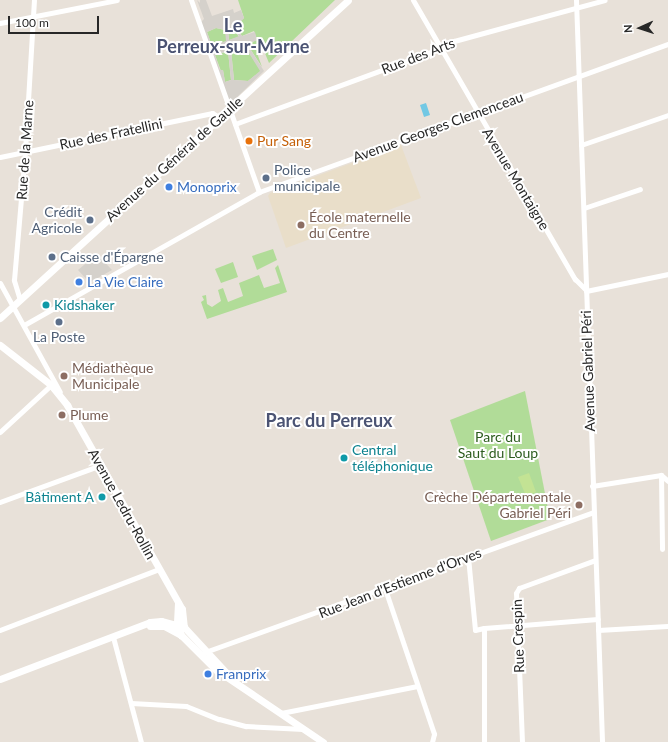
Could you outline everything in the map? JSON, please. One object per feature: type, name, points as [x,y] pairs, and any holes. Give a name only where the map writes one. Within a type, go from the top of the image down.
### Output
[{"type":"street","name":"Rue de la Marne","points":[[20,300],[14,280],[25,151],[34,0]]},
{"type":"street","points":[[0,24],[117,0]]},
{"type":"street","points":[[191,0],[258,192]]},
{"type":"street","name":"Avenue du Général de Gaulle","points":[[0,318],[230,110],[269,71],[348,0]]},
{"type":"street","name":"Avenue Montaigne","points":[[413,0],[442,47],[477,113],[575,279],[586,291]]},
{"type":"street","name":"Avenue Gabriel Péri","points":[[576,0],[602,742]]},
{"type":"street","name":"Rue des Arts","points":[[235,124],[442,47],[454,41],[605,0]]},
{"type":"street","name":"Avenue Georges Clemenceau","points":[[24,325],[258,192],[668,44]]},
{"type":"street","name":"Rue des Fratellini","points":[[0,156],[212,113],[221,118]]},
{"type":"street","points":[[581,144],[668,115]]},
{"type":"street","points":[[584,208],[640,189]]},
{"type":"street","points":[[586,291],[668,274]]},
{"type":"street","points":[[1,284],[10,288],[14,280]]},
{"type":"street","points":[[0,432],[52,383],[24,325],[1,284]]},
{"type":"street","name":"Avenue Ledru-Rollin","points":[[0,345],[52,383],[67,404],[178,603],[181,627]]},
{"type":"street","points":[[0,502],[101,465]]},
{"type":"street","points":[[661,476],[662,549]]},
{"type":"street","points":[[592,486],[661,476],[668,481]]},
{"type":"street","name":"Rue Jean d'Estienne d'Orves","points":[[206,652],[385,589],[593,512]]},
{"type":"street","points":[[468,557],[475,630],[517,625],[598,619]]},
{"type":"street","name":"Rue Crespin","points":[[522,742],[516,593],[519,588],[595,560]]},
{"type":"street","points":[[0,630],[159,569]]},
{"type":"street","points":[[385,589],[434,734],[432,742]]},
{"type":"street","points":[[0,679],[113,637],[161,621],[181,627],[194,637],[231,678]]},
{"type":"street","points":[[144,626],[181,627]]},
{"type":"street","points":[[598,630],[668,626]]},
{"type":"street","points":[[181,627],[188,642],[209,666],[231,678],[304,729],[314,739],[323,742]]},
{"type":"street","points":[[484,628],[484,742]]},
{"type":"street","points":[[113,637],[141,742]]},
{"type":"street","points":[[188,642],[202,653],[206,652]]},
{"type":"street","points":[[281,713],[417,686]]},
{"type":"street","points":[[131,703],[186,706],[219,719],[246,726],[304,729]]},
{"type":"shaded area","points":[[197,0],[200,3],[200,0],[206,0],[212,16],[233,9],[234,13],[241,10],[244,18],[236,27],[242,36],[255,32],[257,40],[247,44],[264,71],[233,101],[229,101],[200,23],[204,19]],"holes":[[[216,28],[225,30],[226,41],[212,46],[207,32]],[[233,28],[239,36],[229,40],[228,30]],[[244,45],[260,71],[248,81],[234,80],[231,50]],[[228,51],[231,80],[225,82],[223,70],[220,70],[215,55]]]},
{"type":"shaded area","points":[[401,145],[421,198],[286,248],[268,196],[270,193]]},
{"type":"shaded area","points":[[97,254],[112,270],[87,284],[88,281],[78,270]]},
{"type":"green space","points":[[238,0],[335,0],[269,63],[264,51],[257,53],[262,67],[247,44],[257,40],[254,31],[242,36],[235,26],[244,18]]},
{"type":"green space","points":[[216,28],[225,30],[227,41],[212,46],[207,32]]},
{"type":"green space","points":[[233,28],[239,37],[229,40],[228,30]]},
{"type":"green space","points":[[244,45],[261,71],[248,81],[234,80],[231,50]]},
{"type":"green space","points":[[228,51],[231,80],[225,82],[223,70],[221,71],[215,55]]},
{"type":"green space","points":[[273,249],[277,260],[257,270],[252,256]]},
{"type":"green space","points":[[233,262],[238,277],[221,283],[215,269]]},
{"type":"green space","points":[[278,265],[287,292],[207,319],[201,302],[204,300],[202,296],[206,295],[207,304],[212,307],[221,301],[218,290],[223,288],[228,302],[243,296],[239,283],[259,275],[264,288],[280,283],[275,268]]},
{"type":"green space","name":"Parc du Saut du Loup","points":[[525,391],[550,519],[491,541],[450,420]]},
{"type":"green space","points":[[529,473],[536,492],[526,496],[518,477]]},
{"type":"water","points":[[426,103],[430,115],[424,117],[420,105]]},
{"type":"place","name":"Pur Sang","points":[[249,141]]},
{"type":"place","name":"Police municipale","points":[[266,178]]},
{"type":"place","name":"Monoprix","points":[[169,187]]},
{"type":"place","name":"Crédit Agricole","points":[[90,220]]},
{"type":"place","name":"École maternelle du Centre","points":[[301,225]]},
{"type":"place","name":"Caisse d'Épargne","points":[[52,257]]},
{"type":"place","name":"La Vie Claire","points":[[79,282]]},
{"type":"place","name":"Kidshaker","points":[[46,305]]},
{"type":"place","name":"La Poste","points":[[59,322]]},
{"type":"place","name":"Médiathèque Municipale","points":[[64,376]]},
{"type":"place","name":"Plume","points":[[62,415]]},
{"type":"place","name":"Central téléphonique","points":[[344,458]]},
{"type":"place","name":"Bâtiment A","points":[[102,497]]},
{"type":"place","name":"Crèche Départementale Gabriel Péri","points":[[579,505]]},
{"type":"place","name":"Franprix","points":[[208,674]]},
{"type":"district","name":"Le Perreux-sur-Marne","points":[[233,36]]},
{"type":"district","name":"Parc du Perreux","points":[[329,420]]}]
